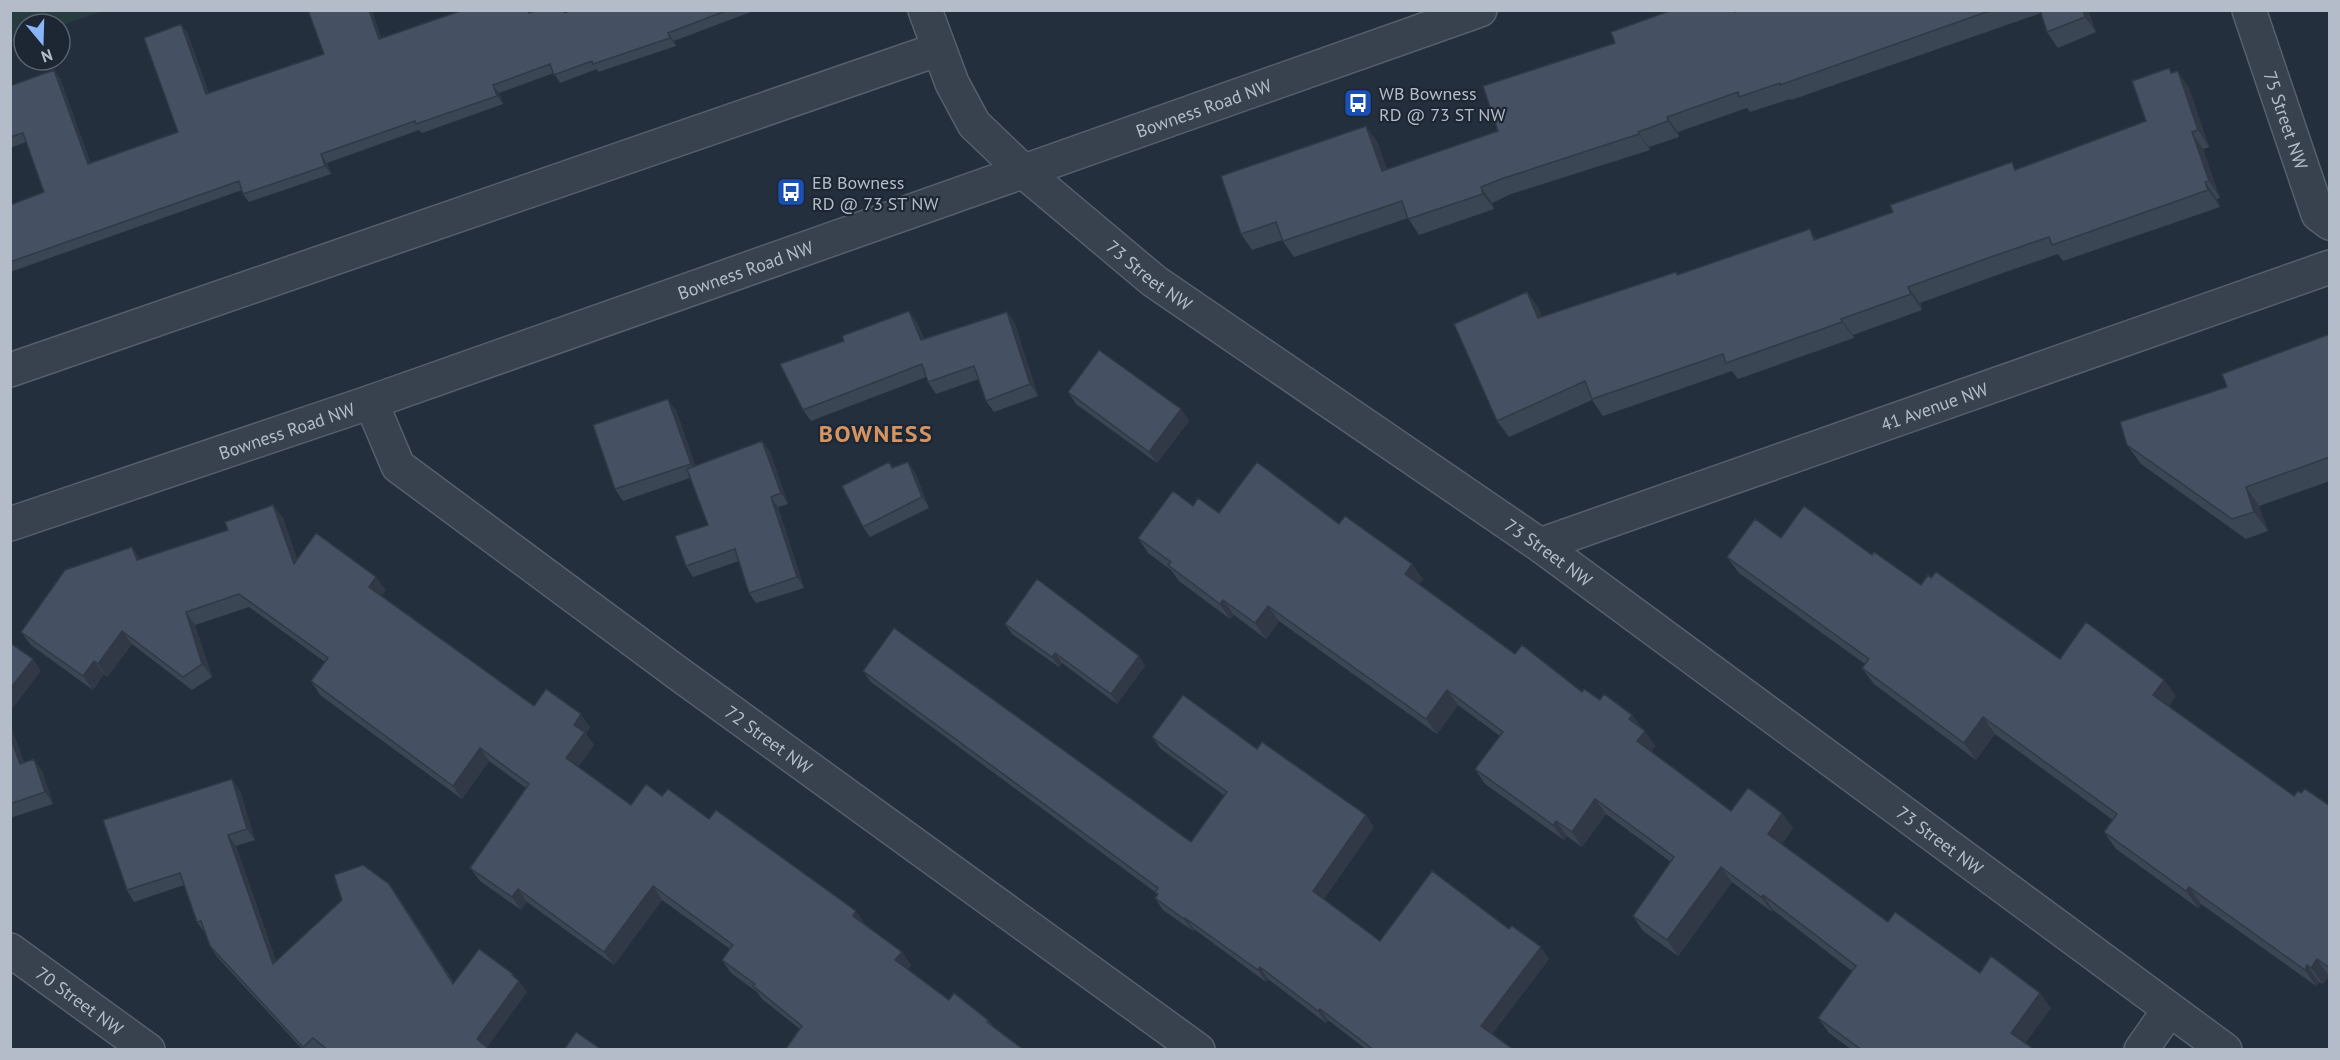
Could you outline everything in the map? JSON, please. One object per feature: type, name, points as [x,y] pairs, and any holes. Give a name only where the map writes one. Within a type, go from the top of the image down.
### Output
[{"type":"street","name":"73 Street NW","points":[[925,10],[952,83],[974,124],[1023,171],[1154,281],[1540,545],[2225,1050]]},
{"type":"street","name":"Bowness Road NW","points":[[10,524],[371,402],[1480,10]]},
{"type":"street","name":"75 Street NW","points":[[2249,10],[2318,214],[2330,224]]},
{"type":"street","points":[[10,370],[939,49]]},
{"type":"street","name":"41 Avenue NW","points":[[1540,545],[2330,267]]},
{"type":"street","name":"72 Street NW","points":[[371,402],[398,466],[689,681],[1198,1050]]},
{"type":"street","name":"70 Street NW","points":[[10,951],[148,1050]]},
{"type":"street","points":[[2141,1050],[2169,1010]]},
{"type":"green space","points":[[11,10],[103,11],[72,22],[72,12],[12,12],[11,43]]},
{"type":"building","points":[[308,10],[369,10],[379,39],[463,10],[528,10],[529,13],[536,10],[564,10],[565,13],[571,10],[728,10],[668,33],[670,38],[593,64],[592,61],[554,75],[550,64],[493,85],[497,96],[416,124],[415,121],[321,154],[325,166],[243,194],[239,181],[10,262],[10,205],[44,192],[23,133],[10,137],[10,86],[48,72],[55,72],[88,164],[178,132],[144,38],[181,24],[206,94],[324,54]]},
{"type":"building","points":[[1672,10],[1734,10],[1735,12],[1739,10],[1992,10],[1780,85],[1780,83],[1739,97],[1738,92],[1667,117],[1668,121],[1638,132],[1639,134],[1501,179],[1481,187],[1483,194],[1408,219],[1402,201],[1283,241],[1276,222],[1241,234],[1221,176],[1366,126],[1382,171],[1498,131],[1483,86],[1615,43],[1611,32]]},
{"type":"building","points":[[2040,10],[2083,10],[2085,17],[2047,32]]},
{"type":"building","points":[[2169,68],[2171,73],[2178,71],[2198,130],[2192,132],[2209,181],[2205,182],[2208,190],[2052,245],[2049,237],[1988,258],[1908,287],[1911,294],[1841,319],[1842,322],[1726,363],[1723,354],[1592,399],[1585,381],[1497,421],[1454,324],[1527,292],[1538,318],[1676,272],[1677,275],[1810,229],[1814,240],[1893,212],[1890,205],[2012,162],[2015,170],[2146,121],[2132,81]]},
{"type":"building","points":[[909,311],[921,340],[1007,312],[1030,384],[986,401],[974,366],[928,382],[922,364],[803,410],[780,364],[844,341],[842,336]]},
{"type":"building","points":[[2330,334],[2330,457],[2246,487],[2254,512],[2232,519],[2127,445],[2120,422],[2227,387],[2222,374]]},
{"type":"building","points":[[1099,350],[1181,409],[1149,452],[1068,392]]},
{"type":"building","points":[[668,399],[691,464],[615,489],[593,425]]},
{"type":"building","points":[[762,441],[781,493],[771,497],[797,577],[749,593],[735,549],[686,566],[675,536],[708,525],[687,469]]},
{"type":"building","points":[[889,462],[892,468],[908,462],[922,497],[863,527],[842,486]]},
{"type":"building","points":[[1257,462],[1339,524],[1345,516],[1412,564],[1405,574],[1515,654],[1522,645],[1582,692],[1584,689],[1600,700],[1604,694],[1632,715],[1629,719],[1645,731],[1637,741],[1731,811],[1748,788],[1782,813],[1768,834],[1888,922],[1895,912],[1980,973],[1991,956],[2040,993],[2011,1033],[2035,1050],[1862,1050],[1818,1018],[1856,966],[1763,895],[1761,897],[1721,867],[1667,940],[1633,916],[1674,857],[1595,799],[1572,832],[1556,821],[1553,825],[1475,769],[1503,732],[1447,690],[1426,719],[1268,606],[1255,623],[1223,600],[1220,604],[1168,565],[1171,562],[1138,538],[1173,491],[1193,506],[1198,498],[1219,513]]},
{"type":"building","points":[[273,505],[294,564],[316,533],[376,577],[369,587],[534,706],[546,689],[581,714],[574,725],[585,732],[566,758],[631,805],[646,784],[662,796],[668,789],[709,819],[716,810],[856,911],[853,916],[902,952],[895,960],[949,1000],[954,993],[1024,1050],[785,1050],[802,1026],[753,986],[755,984],[722,960],[733,945],[653,886],[604,952],[518,889],[512,897],[470,868],[529,784],[480,748],[453,786],[311,681],[328,658],[239,594],[186,612],[202,664],[183,677],[122,631],[98,664],[94,661],[83,676],[21,632],[65,570],[132,547],[137,560],[228,530],[225,522]]},
{"type":"building","points":[[1804,506],[1872,555],[1874,552],[1921,585],[1928,575],[1931,578],[1936,572],[2060,659],[2086,622],[2164,680],[2153,695],[2294,796],[2298,791],[2301,793],[2305,789],[2330,806],[2330,968],[2317,959],[2311,968],[2307,965],[2305,970],[2189,887],[2186,891],[2104,832],[2117,814],[1983,717],[1964,743],[1862,668],[1869,659],[1727,557],[1755,519],[1781,538]]},
{"type":"building","points":[[1037,579],[1139,656],[1111,694],[1055,653],[1052,657],[1005,624]]},
{"type":"building","points":[[894,628],[1191,842],[1227,792],[1152,737],[1183,695],[1257,749],[1262,742],[1366,815],[1313,891],[1380,941],[1432,871],[1509,929],[1512,926],[1541,947],[1481,1026],[1514,1050],[1374,1050],[1260,967],[1258,970],[1155,898],[1158,888],[863,671]]},
{"type":"building","points":[[10,643],[33,659],[10,689]]},
{"type":"building","points":[[10,736],[20,764],[34,759],[45,792],[10,804]]},
{"type":"building","points":[[232,779],[247,829],[228,835],[273,964],[342,900],[334,875],[363,865],[389,884],[453,984],[479,949],[519,981],[477,1039],[490,1050],[328,1050],[313,1038],[303,1047],[210,946],[201,921],[197,922],[180,873],[127,890],[103,820]]},
{"type":"building","points":[[576,1032],[602,1050],[564,1050]]},
{"type":"place","name":"WB Bowness RD @ 73 ST NW","points":[[1358,103]]},
{"type":"place","name":"EB Bowness RD @ 73 ST NW","points":[[791,192]]},
{"type":"district","name":"BOWNESS","points":[[876,433]]}]
